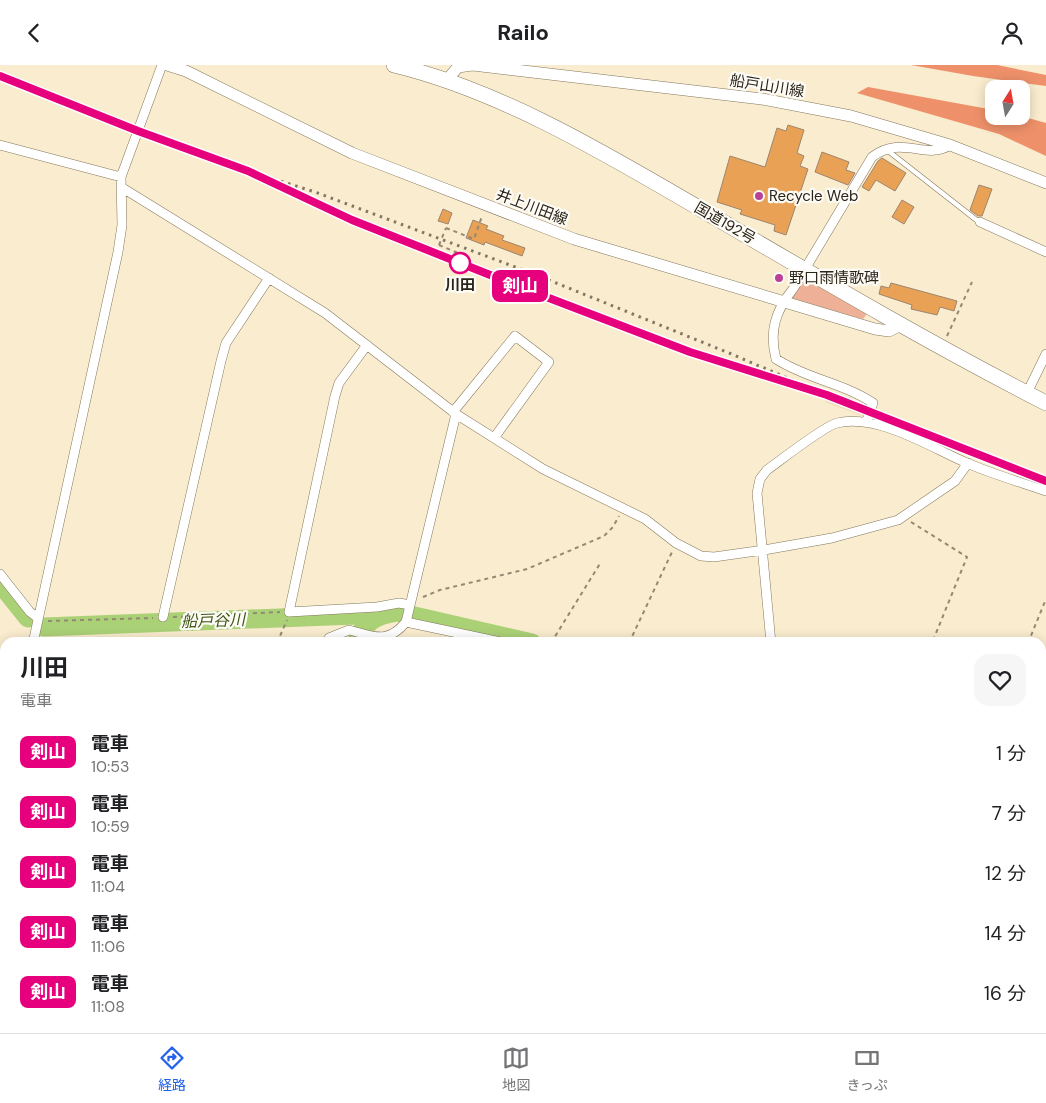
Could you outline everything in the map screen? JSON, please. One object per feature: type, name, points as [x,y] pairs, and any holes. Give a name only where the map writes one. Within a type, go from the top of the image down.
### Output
[{"type":"highway","name":"国道192号","points":[[394,65],[446,81],[549,126],[644,177],[901,325],[1046,403]]},
{"type":"main road","name":"井上川田線","points":[[167,65],[186,71],[352,153],[574,239],[875,329],[889,331],[901,325]]},
{"type":"main road","name":"船戸山川線","points":[[446,81],[458,67],[472,65],[762,99],[852,117],[950,145],[1046,183]]},
{"type":"street","points":[[34,637],[118,252],[122,225],[120,177],[162,65]]},
{"type":"street","points":[[0,145],[120,177]]},
{"type":"street","points":[[867,421],[873,403],[856,392],[795,371],[776,359],[772,343],[774,321],[782,302],[872,157],[884,148],[896,147],[942,151],[950,145]]},
{"type":"street","points":[[120,187],[325,313],[454,413],[543,469],[645,519],[676,543],[701,556],[714,557],[764,551],[832,538],[898,521],[955,481],[968,463]]},
{"type":"street","points":[[980,222],[1046,251]]},
{"type":"street","points":[[163,617],[226,343],[269,278]]},
{"type":"street","points":[[385,637],[400,630],[408,614],[454,413],[515,336],[549,362],[494,438]]},
{"type":"street","points":[[367,345],[339,383],[335,396],[289,612],[377,607],[398,603],[408,614],[468,637]]},
{"type":"street","points":[[1027,393],[1046,354]]},
{"type":"street","points":[[771,637],[764,551],[757,493],[760,479],[767,470],[834,423],[850,420],[867,421],[895,431],[968,463],[1046,491]]},
{"type":"street","points":[[0,574],[30,612],[38,618]]},
{"type":"street","points":[[332,637],[349,630],[377,637]]},
{"type":"lane","points":[[884,148],[980,222]]},
{"type":"path","points":[[458,253],[439,245],[446,228],[474,239],[486,205]]},
{"type":"path","points":[[945,341],[972,282]]},
{"type":"path","points":[[408,614],[425,596],[440,590],[527,569],[604,536],[613,527],[623,508]]},
{"type":"path","points":[[902,517],[967,557],[934,637]]},
{"type":"path","points":[[632,637],[676,543]]},
{"type":"path","points":[[554,637],[601,561]]},
{"type":"path","points":[[1030,637],[1046,599]]},
{"type":"path","points":[[280,637],[287,620]]},
{"type":"shaded area","points":[[911,65],[997,65],[1046,75],[1046,86],[1030,84],[1030,80],[1002,80]]},
{"type":"shaded area","points":[[0,71],[140,127],[250,166],[246,176],[0,81]]},
{"type":"shaded area","points":[[868,87],[985,108],[985,125],[1030,125],[1030,119],[1046,123],[1046,156],[999,134],[857,93]]},
{"type":"shaded area","points":[[803,277],[868,312],[863,319],[789,298]]},
{"type":"shaded area","points":[[829,390],[1046,477],[1046,485],[825,402]]},
{"type":"building","name":"Recycle Web","points":[[788,125],[804,130],[797,153],[804,156],[800,166],[808,169],[786,235],[774,231],[775,225],[740,214],[742,210],[717,202],[730,156],[765,167],[777,128],[786,131]]},
{"type":"building","points":[[822,152],[849,162],[846,170],[855,173],[848,185],[815,172]]},
{"type":"building","points":[[882,158],[906,173],[895,191],[876,180],[869,191],[862,187],[878,161]]},
{"type":"building","points":[[979,185],[992,189],[982,216],[978,216],[970,210]]},
{"type":"building","points":[[902,200],[914,207],[904,224],[892,217]]},
{"type":"building","points":[[443,209],[452,213],[448,224],[438,221]]},
{"type":"building","points":[[473,220],[488,226],[486,229],[504,236],[502,240],[525,248],[522,256],[485,242],[484,245],[466,238]]},
{"type":"building","points":[[891,283],[957,301],[954,311],[940,307],[937,315],[911,309],[912,305],[879,294],[881,286],[889,288]]},
{"type":"waterway","name":"船戸谷川","points":[[0,583],[28,618]]},
{"type":"waterway","points":[[359,637],[371,621],[382,615],[397,612],[506,637]]},
{"type":"waterway","name":"船戸谷川","points":[[44,627],[381,614]]},
{"type":"railway","points":[[0,76],[138,131],[248,171],[315,192],[534,274],[827,395],[1046,481]]},
{"type":"railway","points":[[282,188],[388,235],[567,305],[673,345],[781,381]]},
{"type":"train","name":"剣山","points":[[0,76],[138,131],[248,171],[352,220],[528,290],[690,352],[827,395],[1046,481]]},
{"type":"place","name":"Recycle Web","points":[[759,196]]},
{"type":"place","name":"川田","points":[[460,263]]},
{"type":"place","name":"野口雨情歌碑","points":[[779,278]]}]
